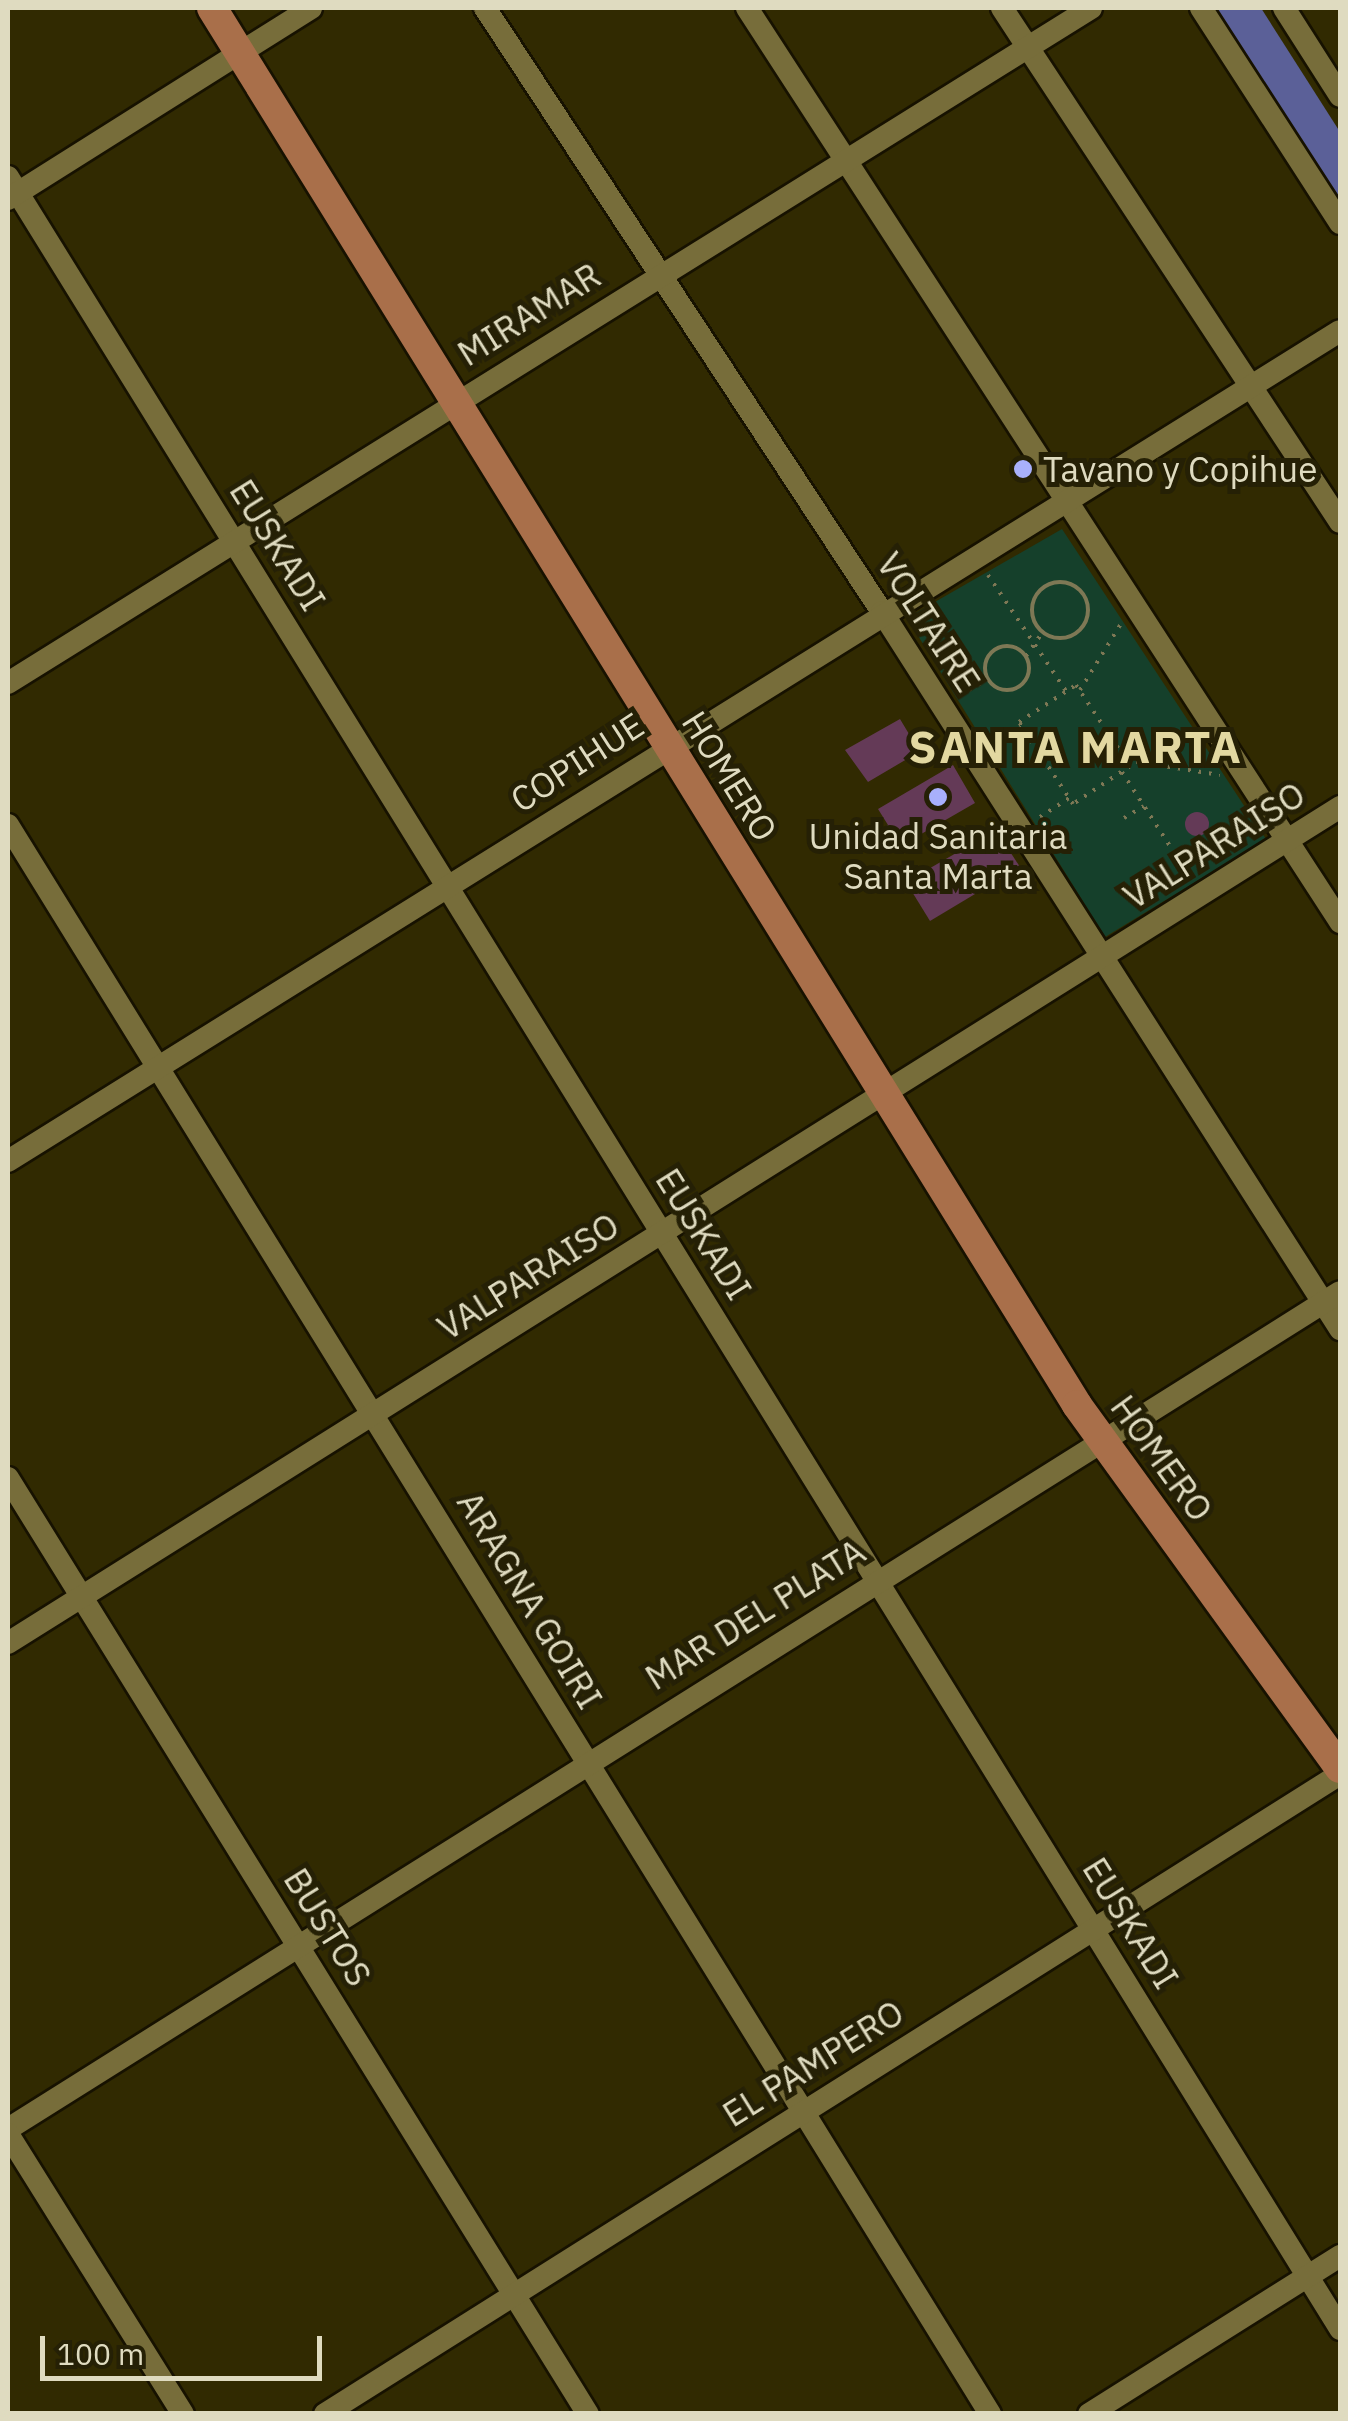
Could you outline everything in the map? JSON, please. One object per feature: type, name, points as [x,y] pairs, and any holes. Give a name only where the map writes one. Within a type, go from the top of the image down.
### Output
[{"type":"main road","name":"HOMERO","points":[[212,8],[666,746],[1102,1442],[1340,1771]]},
{"type":"street","points":[[11,190],[310,8]]},
{"type":"street","name":"VOLTAIRE","points":[[485,8],[656,276],[882,612],[1102,957],[1332,1297],[1340,1329]]},
{"type":"street","points":[[747,8],[1252,780],[1340,922]]},
{"type":"street","points":[[1002,8],[1340,522]]},
{"type":"street","name":"MIRAMAR","points":[[8,683],[1091,8]]},
{"type":"street","points":[[1201,8],[1340,223]]},
{"type":"street","points":[[1284,8],[1340,96]]},
{"type":"street","name":"EUSKADI","points":[[11,190],[234,540],[1340,2329]]},
{"type":"street","name":"COPIHUE","points":[[8,1161],[666,746],[1340,331]]},
{"type":"street","name":"VALPARAISO","points":[[8,1644],[1340,808]]},
{"type":"street","name":"ARAGNA GOIRI","points":[[8,825],[376,1414],[990,2414]]},
{"type":"street","name":"MAR DEL PLATA","points":[[8,2132],[875,1580],[1332,1297]]},
{"type":"street","name":"BUSTOS","points":[[8,1478],[588,2414]]},
{"type":"street","name":"EL PAMPERO","points":[[325,2414],[1340,1771]]},
{"type":"street","points":[[8,2132],[183,2414]]},
{"type":"street","points":[[1089,2414],[1340,2256]]},
{"type":"path","points":[[977,558],[1066,691]]},
{"type":"path","points":[[1065,581],[1087,594],[1088,616],[1074,636],[1044,632],[1034,625],[1031,604],[1044,586],[1065,581]]},
{"type":"path","points":[[1080,690],[1135,601]]},
{"type":"path","points":[[1026,656],[1044,632]]},
{"type":"path","points":[[1016,645],[1026,656],[1030,675],[1019,687],[999,690],[986,680],[984,662],[995,648],[1016,645]]},
{"type":"path","points":[[942,706],[986,680]]},
{"type":"path","points":[[1076,684],[1080,690],[1130,766],[1073,804],[1019,722],[1076,684]]},
{"type":"path","points":[[974,758],[1022,727]]},
{"type":"path","points":[[1126,760],[1252,780]]},
{"type":"path","points":[[1122,772],[1200,894]]},
{"type":"path","points":[[1020,831],[1069,798]]},
{"type":"path","points":[[1124,818],[1144,806]]},
{"type":"green space","points":[[1062,529],[1266,839],[1105,937],[907,618]]},
{"type":"water","points":[[1213,8],[1261,8],[1340,132],[1340,202]]},
{"type":"building","points":[[900,719],[915,744],[927,736],[935,752],[912,765],[907,759],[868,782],[845,750]]},
{"type":"building","points":[[953,765],[975,803],[890,852],[878,831],[888,825],[878,809]]},
{"type":"building","points":[[1197,812],[1209,824],[1197,836],[1185,824]]},
{"type":"building","points":[[996,830],[1020,867],[930,921],[906,882]]},
{"type":"place","name":"Tavano y Copihue","points":[[1023,469]]},
{"type":"place","name":"Unidad Sanitaria Santa Marta","points":[[938,797]]},
{"type":"district","name":"SANTA MARTA","points":[[1076,747]]}]
